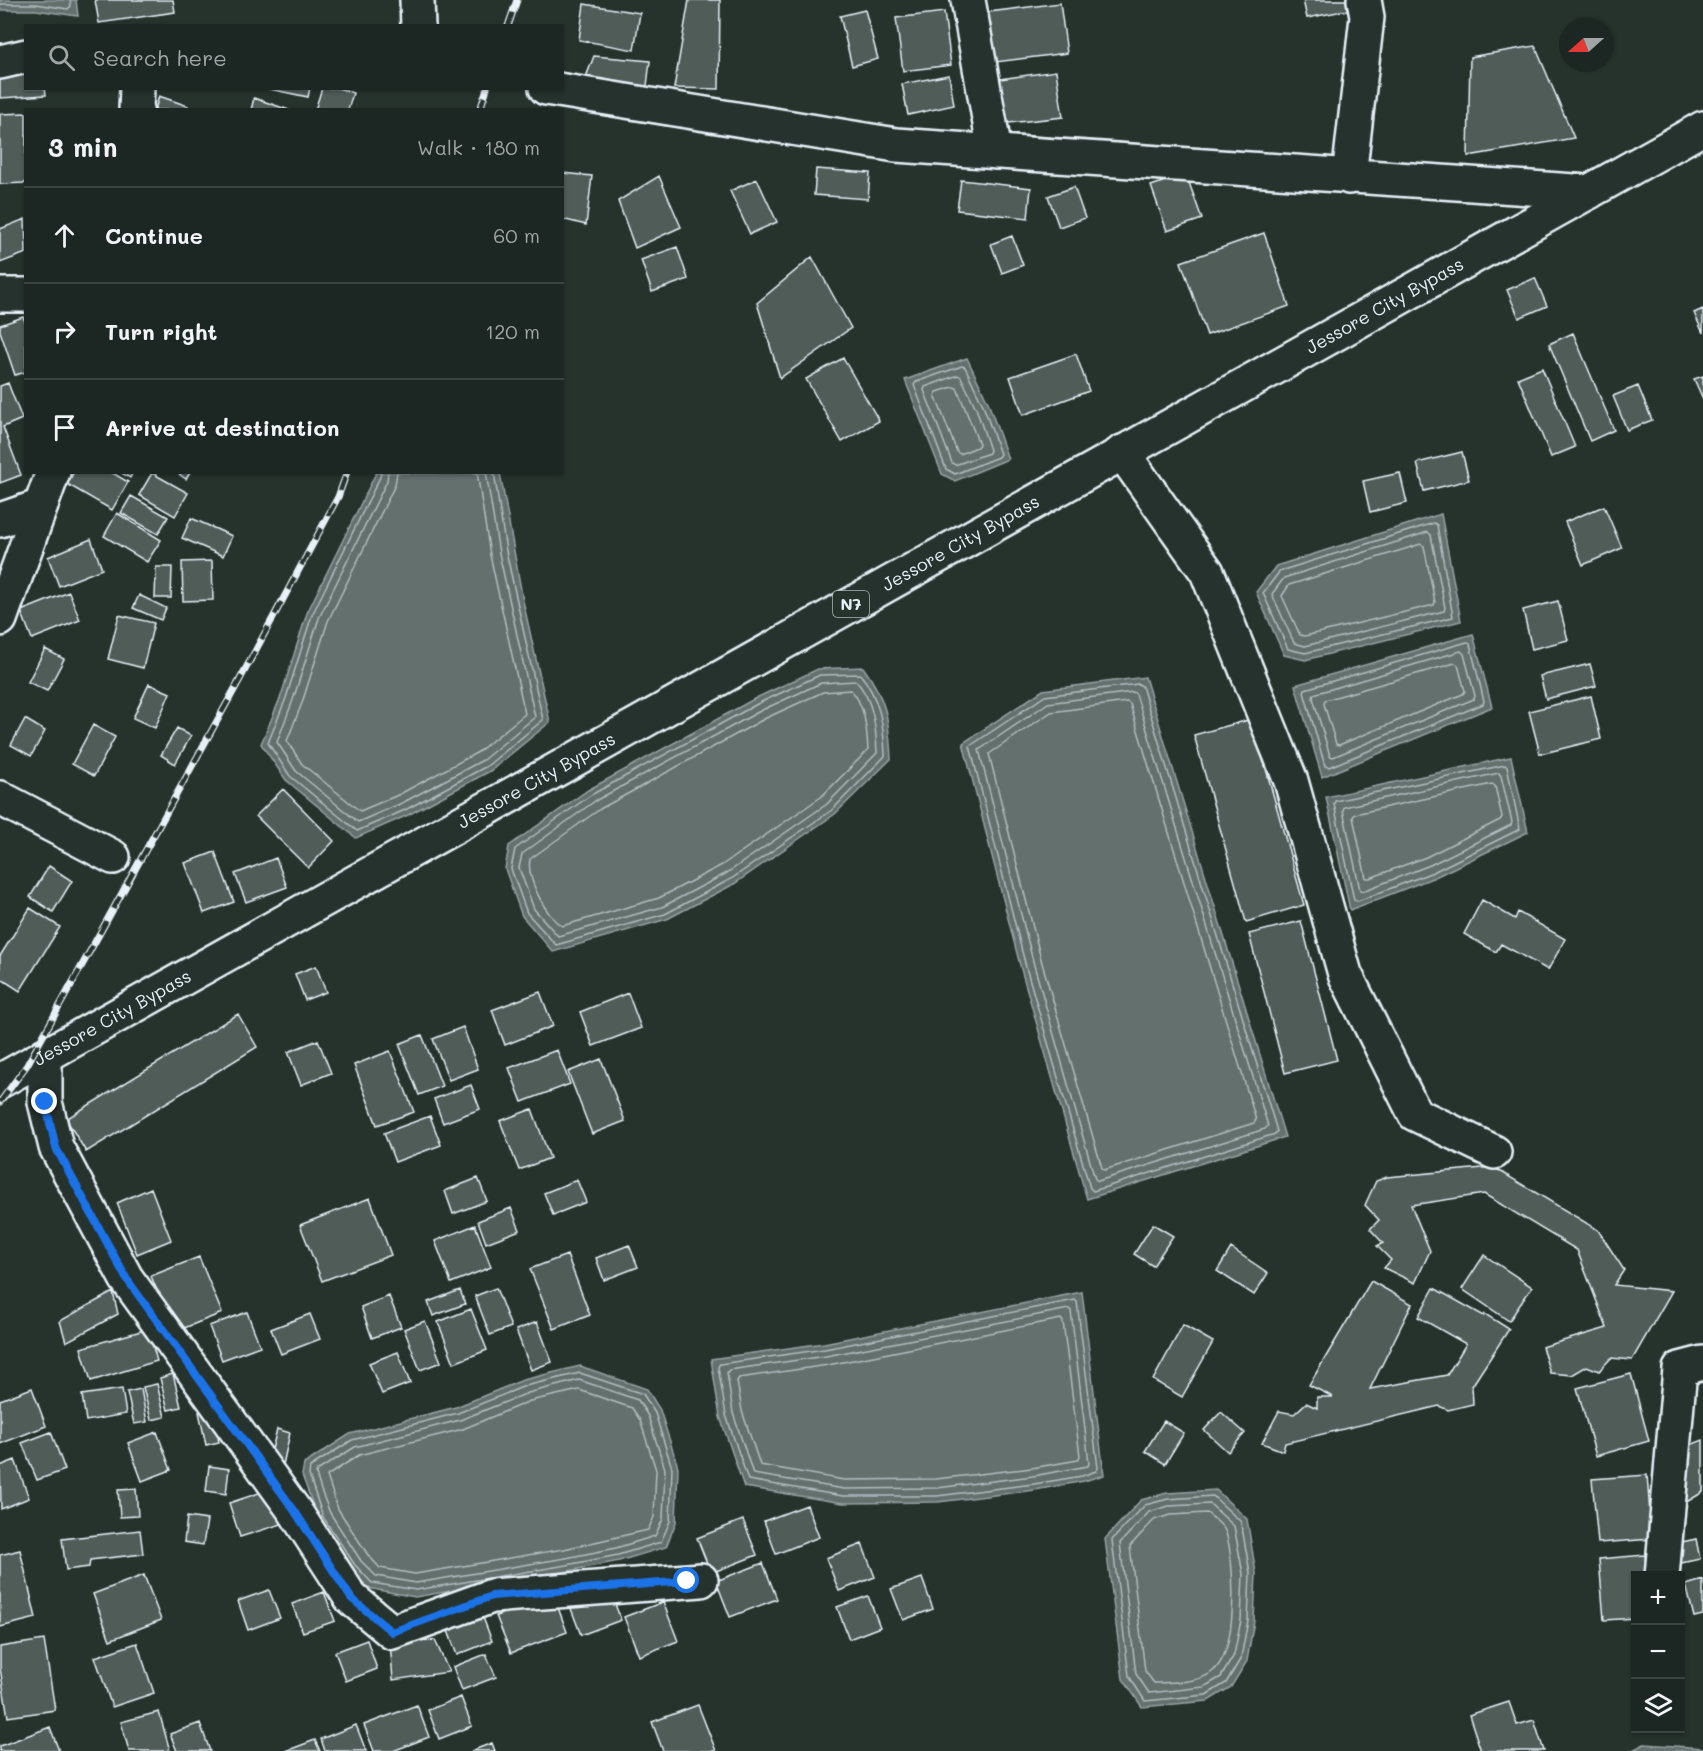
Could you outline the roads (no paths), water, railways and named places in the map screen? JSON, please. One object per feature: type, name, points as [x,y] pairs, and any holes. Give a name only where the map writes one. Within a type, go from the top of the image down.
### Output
[{"type":"main road","points":[[417,0],[418,24]]},
{"type":"main road","points":[[968,0],[995,152]]},
{"type":"main road","points":[[1349,177],[1367,17],[1364,0]]},
{"type":"main road","points":[[0,62],[24,56]]},
{"type":"main road","points":[[136,108],[137,90]]},
{"type":"main road","points":[[558,90],[896,145],[1589,192]]},
{"type":"main road","name":"Jessore City Bypass","points":[[0,1081],[1703,128]]},
{"type":"main road","points":[[0,295],[24,295]]},
{"type":"main road","points":[[1122,452],[1207,572],[1290,781],[1345,974],[1415,1114],[1494,1152]]},
{"type":"main road","points":[[0,619],[52,474]]},
{"type":"main road","points":[[0,520],[41,506]]},
{"type":"main road","points":[[0,798],[113,857]]},
{"type":"main road","points":[[45,1055],[45,1102],[56,1148],[126,1278],[294,1510],[351,1598],[392,1632],[492,1596],[701,1580]]},
{"type":"main road","points":[[1662,1571],[1680,1369],[1703,1363]]},
{"type":"water","points":[[0,0],[76,0],[78,16],[36,10],[0,10]]},
{"type":"water","points":[[967,358],[988,402],[1008,459],[955,481],[942,474],[905,380]]},
{"type":"water","points":[[376,474],[500,474],[523,601],[550,722],[490,771],[408,815],[356,838],[286,780],[261,744],[281,696],[307,613]]},
{"type":"water","points":[[1441,514],[1461,621],[1305,660],[1284,655],[1256,592],[1276,566]]},
{"type":"water","points":[[1473,634],[1492,707],[1322,777],[1295,685]]},
{"type":"water","points":[[863,667],[882,700],[889,733],[891,759],[835,814],[734,884],[667,919],[553,952],[522,916],[505,869],[509,846],[588,790],[756,698],[818,669]]},
{"type":"water","points":[[1145,677],[1285,1137],[1087,1199],[1021,969],[963,743],[1043,690]]},
{"type":"water","points":[[1511,757],[1528,832],[1435,877],[1350,910],[1326,797]]},
{"type":"water","points":[[1082,1292],[1104,1475],[1035,1490],[938,1502],[843,1503],[744,1487],[720,1417],[711,1359],[824,1343]]},
{"type":"water","points":[[580,1366],[647,1389],[660,1410],[678,1467],[676,1522],[666,1547],[619,1561],[415,1597],[368,1588],[350,1569],[318,1519],[302,1475],[304,1464],[350,1434],[456,1407],[523,1380]]},
{"type":"water","points":[[1216,1490],[1247,1519],[1256,1573],[1254,1621],[1247,1661],[1231,1687],[1208,1701],[1142,1707],[1123,1679],[1105,1539],[1141,1500],[1167,1493]]},
{"type":"water","points":[[1644,1744],[1703,1748],[1703,1751],[1631,1751]]},
{"type":"railway","points":[[509,24],[517,0]]},
{"type":"railway","points":[[481,108],[486,90]]},
{"type":"railway","points":[[0,1102],[27,1065],[238,683],[338,497],[346,474]]}]
